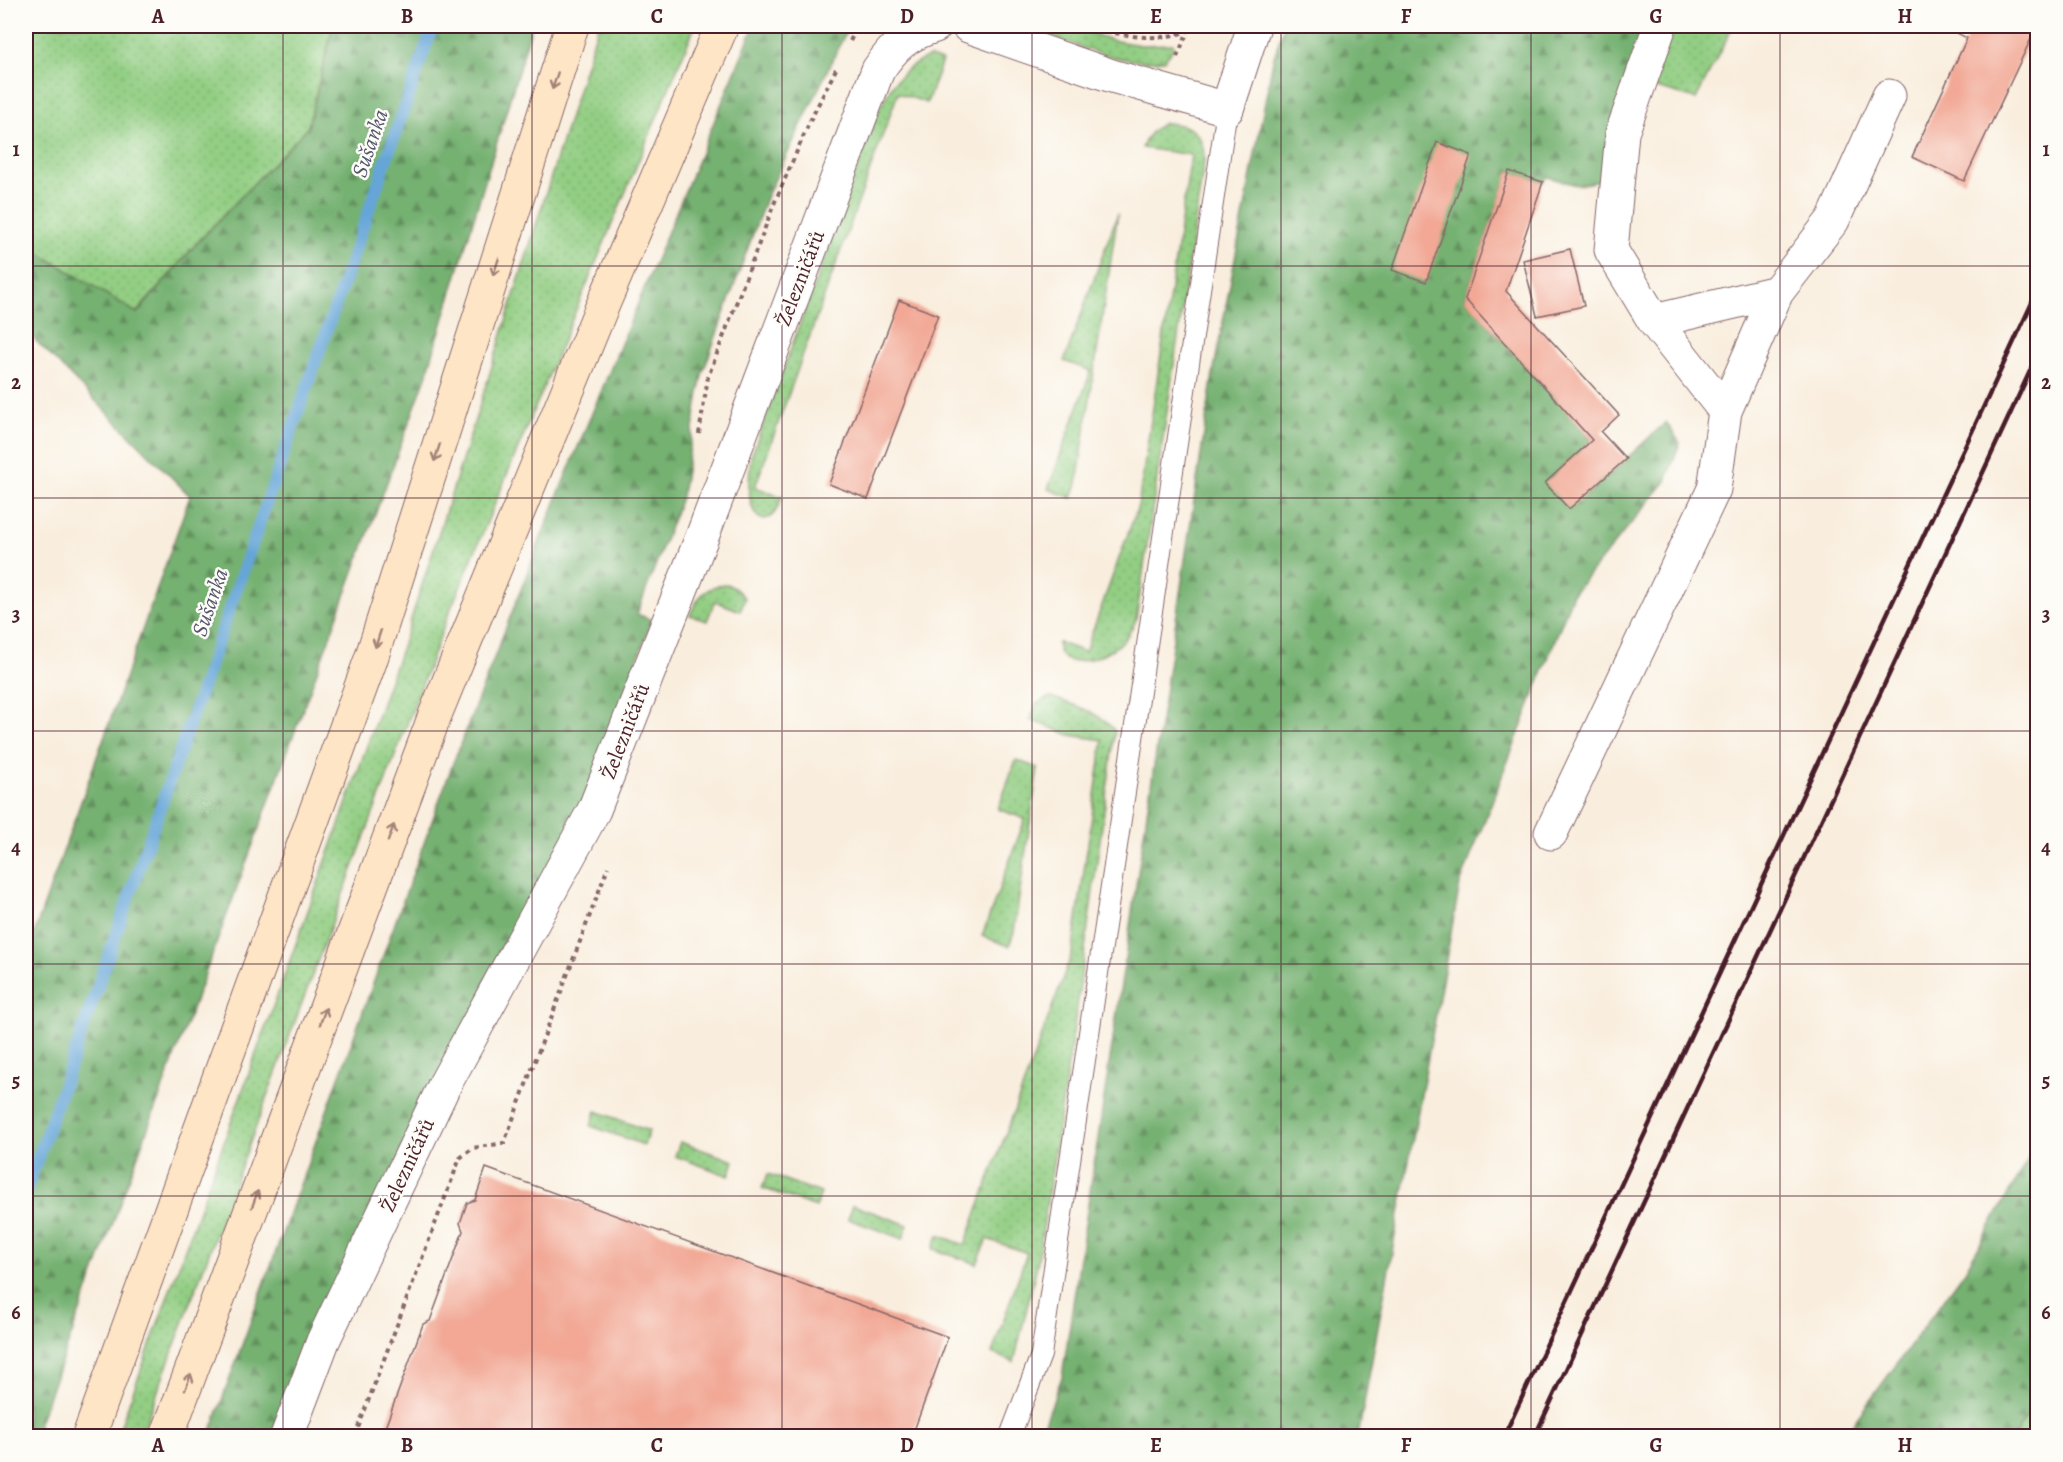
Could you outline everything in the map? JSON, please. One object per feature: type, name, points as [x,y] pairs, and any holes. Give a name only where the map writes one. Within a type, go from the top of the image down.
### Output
[{"type":"main road","points":[[89,1437],[371,659],[572,26]]},
{"type":"main road","points":[[167,1437],[435,715],[599,314],[722,26]]},
{"type":"street","name":"Železničářů","points":[[288,1437],[323,1341],[444,1086],[594,810],[702,537],[878,70],[894,48],[914,32],[935,26]]},
{"type":"street","points":[[968,26],[1112,76],[1227,110],[1254,26]]},
{"type":"street","points":[[1660,26],[1622,133],[1611,250],[1654,321],[1725,411]]},
{"type":"street","points":[[1551,833],[1714,489],[1725,411],[1777,292],[1833,220],[1889,96]]},
{"type":"street","points":[[1654,321],[1777,292]]},
{"type":"lane","points":[[1010,1437],[1041,1355],[1227,110]]},
{"type":"path","points":[[1089,26],[1110,33],[1166,38],[1196,26]]},
{"type":"green space","points":[[26,26],[333,26],[308,127],[197,243],[136,313],[26,245]]},
{"type":"green space","points":[[333,26],[532,26],[426,377],[34,1436],[26,1436],[26,956],[190,496],[26,331],[26,245],[137,313],[197,243],[308,127]]},
{"type":"green space","points":[[598,26],[695,26],[447,618],[141,1436],[117,1436],[406,635]]},
{"type":"green space","points":[[754,26],[849,26],[766,198],[702,375],[682,495],[637,614],[652,620],[592,783],[272,1436],[209,1436],[453,763],[559,492]]},
{"type":"green space","points":[[1024,26],[1072,26],[1111,40],[1141,45],[1173,44],[1174,48],[1164,60],[1128,60],[1092,51]]},
{"type":"green space","points":[[1284,26],[1645,26],[1605,180],[1577,185],[1547,177],[1543,182],[1509,172],[1465,299],[1592,440],[1545,482],[1569,508],[1586,493],[1588,494],[1666,422],[1680,443],[1666,481],[1573,594],[1460,884],[1358,1436],[1040,1436],[1062,1377],[1213,374],[1273,60]]},
{"type":"green space","points":[[1670,26],[1733,26],[1696,99],[1649,86]]},
{"type":"green space","points":[[930,57],[942,61],[927,103],[898,93],[755,487],[782,497],[772,515],[761,519],[752,508],[750,500],[751,457],[878,112],[898,78],[912,66]]},
{"type":"green space","points":[[1165,123],[1183,126],[1195,132],[1202,144],[1204,162],[1136,620],[1126,638],[1114,648],[1094,658],[1073,661],[1065,659],[1060,653],[1058,642],[1085,652],[1138,506],[1191,155],[1142,148],[1151,133]]},
{"type":"green space","points":[[1118,213],[1077,484],[1072,498],[1048,489],[1091,371],[1064,361]]},
{"type":"green space","points":[[727,584],[745,598],[740,611],[715,601],[707,621],[690,615],[696,602],[704,593],[713,587]]},
{"type":"green space","points":[[1050,697],[1077,706],[1101,718],[1115,731],[1077,1007],[1038,1261],[1014,1362],[992,1353],[1027,1253],[987,1239],[977,1264],[933,1249],[938,1235],[965,1245],[1072,953],[1103,740],[1070,735],[1030,720],[1036,704]]},
{"type":"green space","points":[[1016,760],[1038,768],[1014,932],[1009,946],[982,936],[1025,819],[998,809]]},
{"type":"green space","points":[[596,1111],[649,1131],[644,1145],[591,1126]]},
{"type":"green space","points":[[680,1142],[734,1161],[729,1176],[675,1156]]},
{"type":"green space","points":[[2037,1143],[2037,1361],[2034,1362],[2027,1416],[2014,1436],[1844,1436],[1964,1272]]},
{"type":"green space","points":[[768,1174],[821,1193],[816,1207],[762,1188]]},
{"type":"green space","points":[[853,1205],[908,1225],[903,1239],[848,1219]]},
{"type":"green space","points":[[2034,1361],[2037,1361],[2037,1436],[2014,1436],[2027,1416]]},
{"type":"building","points":[[1953,26],[2037,26],[1964,181],[1912,157],[1967,38],[1951,30]]},
{"type":"building","points":[[1437,142],[1471,155],[1426,282],[1392,270]]},
{"type":"building","points":[[1509,171],[1543,182],[1506,291],[1619,415],[1601,432],[1626,459],[1569,509],[1545,483],[1592,440],[1465,299]]},
{"type":"building","points":[[1570,249],[1584,306],[1537,316],[1523,260]]},
{"type":"building","points":[[899,300],[938,315],[868,499],[829,484]]},
{"type":"building","points":[[486,1168],[948,1337],[912,1436],[382,1436],[423,1324],[430,1321],[463,1231],[460,1223],[467,1203],[475,1200]]},
{"type":"waterway","name":"Sušanka","points":[[26,1192],[433,26]]},
{"type":"railway","points":[[1504,1436],[2038,290]]},
{"type":"railway","points":[[1535,1436],[2038,354]]}]
